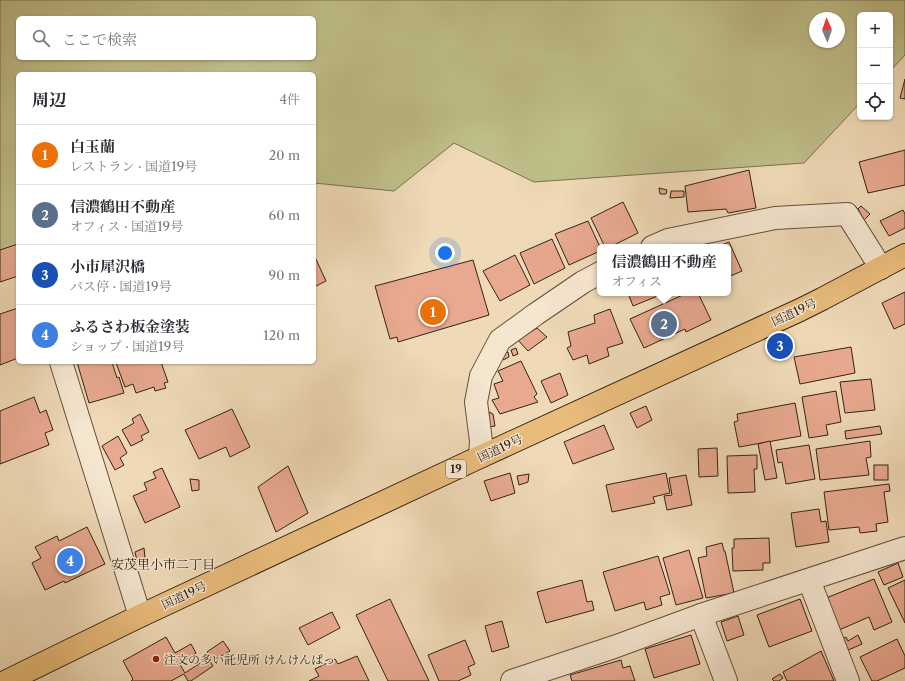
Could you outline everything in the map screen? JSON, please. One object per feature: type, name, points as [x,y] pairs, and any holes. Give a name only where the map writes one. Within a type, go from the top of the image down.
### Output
[{"type":"highway","name":"国道19号","points":[[7,681],[140,616],[805,307],[905,255]]},
{"type":"street","points":[[659,244],[668,240],[775,218],[847,214],[881,268]]},
{"type":"street","points":[[480,457],[481,441],[476,402],[481,376],[500,340],[597,274]]},
{"type":"street","points":[[62,364],[140,616]]},
{"type":"street","points":[[512,681],[614,648],[701,615],[905,548]]},
{"type":"street","points":[[809,580],[848,681]]},
{"type":"street","points":[[701,615],[726,681]]},
{"type":"shaded area","points":[[0,0],[905,0],[905,55],[893,68],[893,12],[857,12],[857,106],[804,163],[534,182],[454,143],[394,191],[316,183],[316,72],[16,72],[16,250],[0,260]]},
{"type":"building","points":[[905,79],[905,99],[900,98]]},
{"type":"building","points":[[905,150],[905,185],[868,193],[859,162]]},
{"type":"building","points":[[749,170],[756,208],[728,213],[726,209],[688,212],[685,186]]},
{"type":"building","points":[[659,188],[667,190],[666,194],[660,194]]},
{"type":"building","points":[[671,191],[684,191],[684,197],[670,198]]},
{"type":"building","points":[[623,202],[638,233],[616,244],[604,244],[591,218]]},
{"type":"building","points":[[861,206],[870,214],[864,220],[858,209]]},
{"type":"building","points":[[903,210],[905,214],[905,228],[889,236],[880,221]]},
{"type":"building","points":[[588,221],[599,244],[597,244],[597,252],[569,265],[555,234]]},
{"type":"building","points":[[552,239],[565,268],[534,284],[520,253]]},
{"type":"building","points":[[16,245],[16,277],[0,282],[0,250]]},
{"type":"building","points":[[731,246],[742,271],[731,276]]},
{"type":"building","points":[[515,255],[530,285],[500,301],[483,271]]},
{"type":"building","points":[[316,259],[326,281],[316,286]]},
{"type":"building","points":[[473,260],[489,315],[398,342],[397,337],[390,339],[375,286]]},
{"type":"building","points":[[905,292],[905,324],[894,329],[882,303]]},
{"type":"building","points":[[629,296],[658,296],[633,306]]},
{"type":"building","points":[[680,296],[699,296],[711,320],[686,332],[685,329],[644,348],[630,319]]},
{"type":"building","points":[[16,309],[16,359],[0,365],[0,314]]},
{"type":"building","points":[[610,309],[623,343],[607,348],[609,356],[589,364],[587,355],[573,360],[567,348],[571,346],[568,332],[595,323],[594,315]]},
{"type":"building","points":[[537,328],[547,337],[528,351],[518,340]]},
{"type":"building","points":[[851,347],[855,373],[800,384],[794,357]]},
{"type":"building","points":[[516,348],[518,354],[513,356],[511,350]]},
{"type":"building","points":[[508,352],[509,357],[503,360],[500,354]]},
{"type":"building","points":[[521,361],[537,394],[534,397],[538,402],[500,414],[492,400],[499,398],[494,384],[503,381],[498,371]]},
{"type":"building","points":[[78,364],[113,364],[124,393],[89,403]]},
{"type":"building","points":[[116,364],[162,364],[168,382],[164,383],[166,388],[155,391],[154,387],[136,393],[133,384],[125,387]]},
{"type":"building","points":[[560,373],[568,395],[551,403],[541,381]]},
{"type":"building","points":[[871,379],[875,410],[845,413],[840,382]]},
{"type":"building","points":[[836,391],[841,422],[826,425],[828,435],[809,438],[802,397]]},
{"type":"building","points":[[34,397],[40,413],[46,410],[53,430],[45,433],[49,445],[0,464],[0,411]]},
{"type":"building","points":[[795,403],[801,436],[739,447],[734,422],[738,421],[737,414]]},
{"type":"building","points":[[646,406],[652,420],[637,428],[630,413]]},
{"type":"building","points":[[232,409],[250,447],[230,457],[226,447],[199,459],[185,430]]},
{"type":"building","points":[[489,412],[493,414],[495,426],[489,427]]},
{"type":"building","points":[[140,414],[149,432],[141,436],[143,440],[131,446],[122,430],[134,423],[132,419]]},
{"type":"building","points":[[604,425],[614,449],[573,464],[564,442]]},
{"type":"building","points":[[880,426],[882,434],[846,439],[845,431]]},
{"type":"building","points":[[118,436],[127,453],[120,458],[124,465],[115,470],[102,446]]},
{"type":"building","points":[[770,441],[777,478],[765,480],[758,444]]},
{"type":"building","points":[[870,441],[871,457],[866,458],[869,475],[820,480],[816,449]]},
{"type":"building","points":[[809,445],[815,479],[786,484],[782,462],[778,463],[776,450]]},
{"type":"building","points":[[717,448],[718,476],[699,477],[698,449]]},
{"type":"building","points":[[757,455],[757,469],[754,469],[755,492],[728,493],[727,456]]},
{"type":"building","points":[[874,465],[888,465],[888,480],[874,480]]},
{"type":"building","points":[[288,466],[308,513],[276,532],[258,487]]},
{"type":"building","points":[[162,468],[180,507],[145,523],[133,496],[147,490],[144,483],[156,478],[153,472]]},
{"type":"building","points":[[510,473],[515,493],[491,501],[484,481]]},
{"type":"building","points":[[666,473],[670,493],[653,497],[655,503],[612,512],[606,485]]},
{"type":"building","points":[[529,474],[528,482],[519,485],[517,476]]},
{"type":"building","points":[[686,475],[692,505],[667,510],[664,496],[672,495],[669,478]]},
{"type":"building","points":[[190,479],[199,480],[199,490],[192,491]]},
{"type":"building","points":[[889,484],[890,491],[884,492],[888,522],[876,524],[877,531],[860,533],[859,527],[829,530],[824,492]]},
{"type":"building","points":[[819,509],[821,522],[826,521],[829,542],[796,547],[791,513]]},
{"type":"building","points":[[87,527],[105,564],[65,583],[64,581],[45,590],[32,563],[41,558],[35,547],[57,536],[59,541]]},
{"type":"building","points":[[769,538],[770,563],[763,563],[763,570],[733,571],[732,548],[734,548],[734,539]]},
{"type":"building","points":[[722,543],[734,593],[706,598],[698,558],[707,556],[706,547]]},
{"type":"building","points":[[144,548],[145,558],[137,561],[135,552]]},
{"type":"building","points":[[689,550],[703,598],[676,605],[663,558]]},
{"type":"building","points":[[658,556],[670,594],[660,597],[662,605],[646,610],[644,602],[615,611],[603,572]]},
{"type":"building","points":[[898,563],[903,577],[884,585],[878,572]]},
{"type":"building","points":[[874,579],[892,622],[874,630],[869,617],[839,630],[826,598]]},
{"type":"building","points":[[582,580],[587,602],[592,601],[594,610],[546,623],[537,592]]},
{"type":"building","points":[[905,580],[905,623],[888,588]]},
{"type":"building","points":[[390,599],[429,681],[388,681],[356,615]]},
{"type":"building","points":[[800,599],[812,631],[769,647],[757,615]]},
{"type":"building","points":[[332,612],[340,628],[308,645],[299,628]]},
{"type":"building","points":[[738,616],[744,635],[727,641],[721,622]]},
{"type":"building","points":[[502,621],[509,647],[492,652],[485,626]]},
{"type":"building","points":[[691,635],[700,664],[654,678],[645,649]]},
{"type":"building","points":[[858,635],[862,644],[846,651],[841,640],[846,637],[848,641]]},
{"type":"building","name":"注文の多い託児所 けんけんぱっ","points":[[166,637],[175,653],[191,644],[196,653],[179,663],[185,673],[208,658],[213,666],[191,681],[188,681],[184,674],[171,681],[131,681],[133,679],[123,661]]},
{"type":"building","points":[[897,639],[905,656],[905,668],[877,681],[872,681],[860,657]]},
{"type":"building","points":[[465,640],[475,664],[468,667],[471,675],[458,681],[439,681],[428,655]]},
{"type":"building","points":[[223,641],[230,651],[213,661],[207,652]]},
{"type":"building","points":[[821,651],[834,681],[787,681],[783,672]]},
{"type":"building","points":[[357,656],[369,681],[309,681],[319,676],[315,669],[335,659],[338,664]]},
{"type":"building","points":[[621,660],[623,668],[630,666],[635,681],[572,681],[570,675]]},
{"type":"building","points":[[780,674],[783,678],[779,681],[774,681],[772,679]]},
{"type":"place","name":"白玉蘭","points":[[433,312]]},
{"type":"place","name":"信濃鶴田不動産","points":[[664,324]]},
{"type":"place","name":"小市犀沢橋","points":[[780,346]]},
{"type":"place","name":"ふるさわ板金塗装","points":[[70,561]]},
{"type":"place","name":"注文の多い託児所 けんけんぱっ","points":[[156,659]]},
{"type":"district","name":"安茂里小市二丁目","points":[[163,564]]}]
